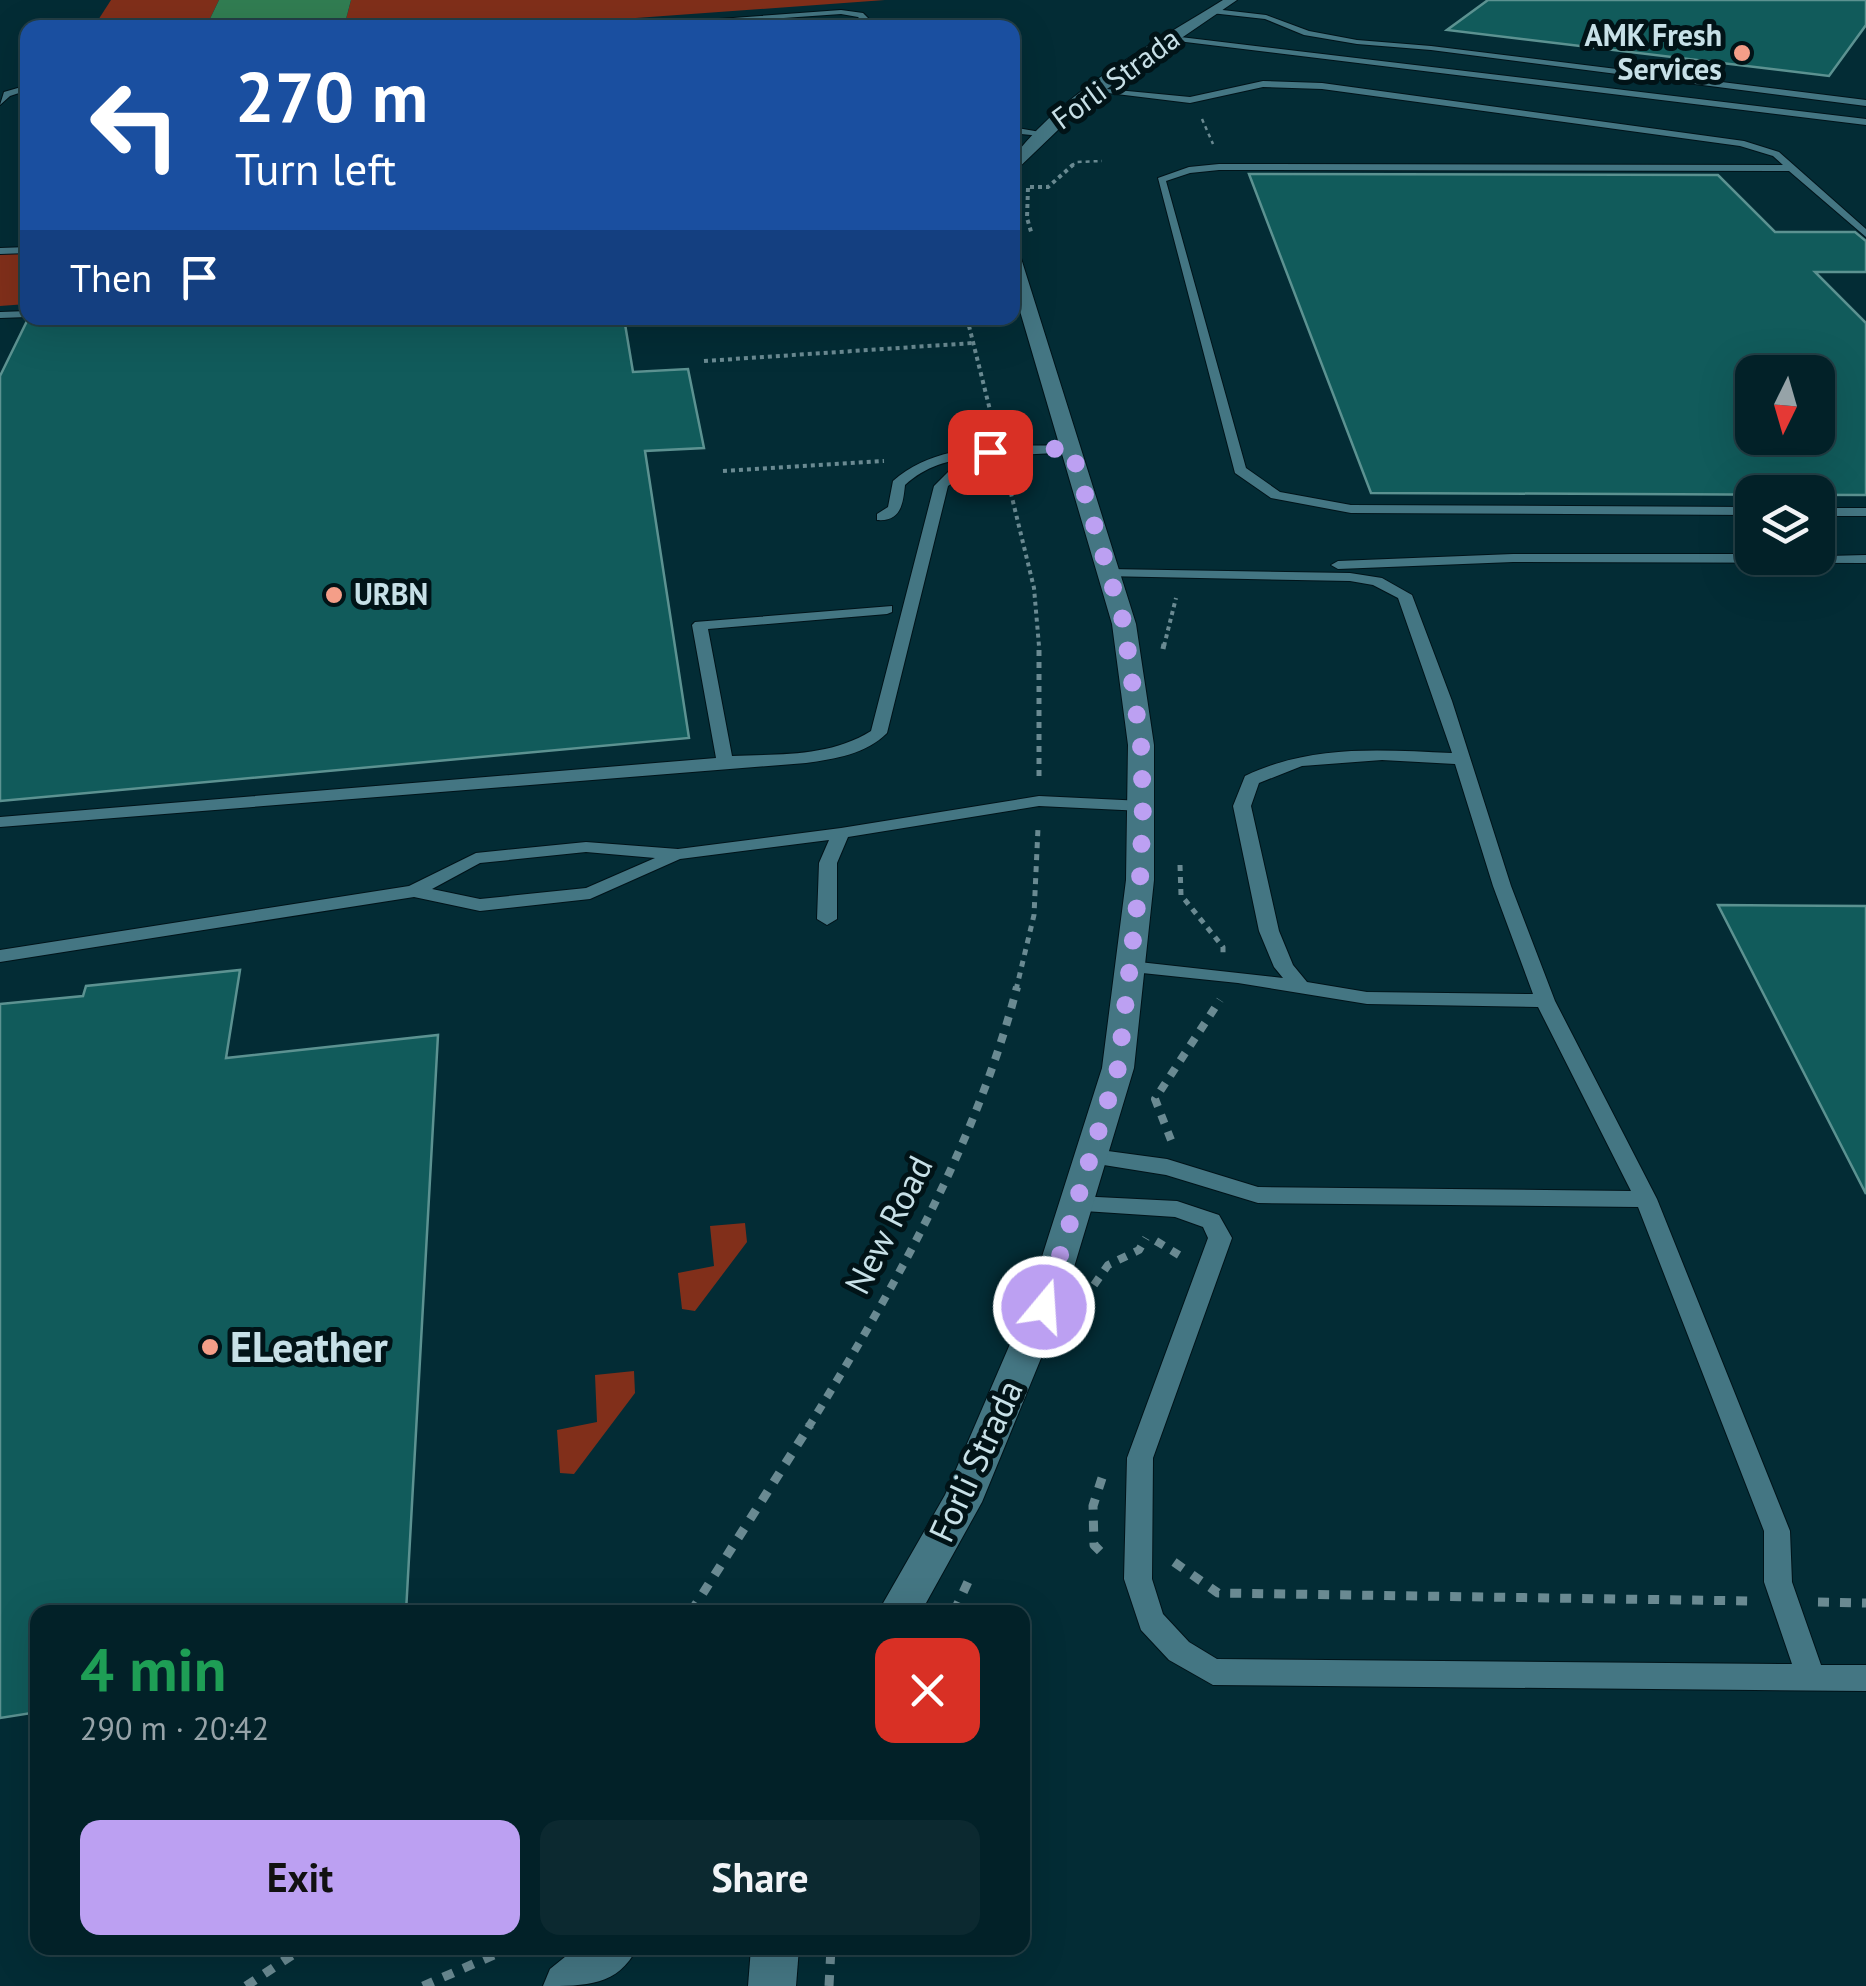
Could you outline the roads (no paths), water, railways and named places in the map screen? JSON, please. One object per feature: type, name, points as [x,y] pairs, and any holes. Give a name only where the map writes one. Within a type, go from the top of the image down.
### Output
[{"type":"street","name":"Forli Strada","points":[[1020,155],[1096,92],[1230,0]]},
{"type":"street","name":"Forli Strada","points":[[903,1605],[962,1502],[1044,1307],[1078,1204],[1118,1068],[1140,880],[1143,806],[1135,692],[1124,624],[1071,448],[1023,246]]},
{"type":"street","points":[[567,1986],[605,1955]]},
{"type":"street","points":[[772,1986],[774,1955]]},
{"type":"lane","points":[[1214,11],[1266,17],[1308,33],[1412,49],[1432,48],[1866,103]]},
{"type":"lane","points":[[720,20],[841,12],[860,14],[866,20]]},
{"type":"lane","points":[[1172,38],[1866,122]]},
{"type":"lane","points":[[1096,92],[1190,100],[1262,84],[1297,84],[1551,117],[1642,140],[1743,154],[1776,154],[1866,234]]},
{"type":"lane","points":[[1020,131],[1042,134]]},
{"type":"lane","points":[[1735,511],[1351,509],[1276,495],[1240,470],[1161,180],[1189,170],[1218,167],[1794,168]]},
{"type":"lane","points":[[882,517],[898,507],[898,484],[912,470],[943,456],[994,446],[1071,448]]},
{"type":"lane","points":[[0,822],[726,762],[864,746],[878,733],[936,510],[936,494],[948,476],[976,465],[994,446]]},
{"type":"lane","points":[[1835,512],[1866,512]]},
{"type":"lane","points":[[1230,573],[1268,565],[1512,558],[1866,560]]},
{"type":"lane","points":[[1364,564],[1400,578],[1502,886],[1545,1001],[1646,1199],[1777,1531],[1778,1582],[1811,1678]]},
{"type":"lane","points":[[1108,574],[1230,573],[1363,579],[1377,580],[1405,595]]},
{"type":"lane","points":[[726,762],[700,625],[886,610]]},
{"type":"lane","points":[[1300,986],[1284,968],[1269,931],[1242,806],[1251,780],[1294,761],[1364,756],[1462,760]]},
{"type":"lane","points":[[0,956],[414,891],[476,858],[586,847],[678,854],[1039,801],[1143,806]]},
{"type":"lane","points":[[827,919],[828,863],[841,833]]},
{"type":"lane","points":[[414,891],[480,905],[590,893],[678,854]]},
{"type":"lane","points":[[1130,967],[1300,986],[1367,998],[1545,1001]]},
{"type":"lane","points":[[1093,1157],[1167,1167],[1258,1195],[1646,1199]]},
{"type":"lane","points":[[1078,1204],[1177,1209],[1211,1221],[1220,1238],[1140,1458],[1138,1562],[1138,1579],[1151,1621],[1179,1651],[1212,1672],[1866,1678]]},
{"type":"place","name":"AMK Fresh Services","points":[[1742,53]]},
{"type":"place","name":"URBN","points":[[334,595]]},
{"type":"place","name":"ELeather","points":[[210,1347]]}]
